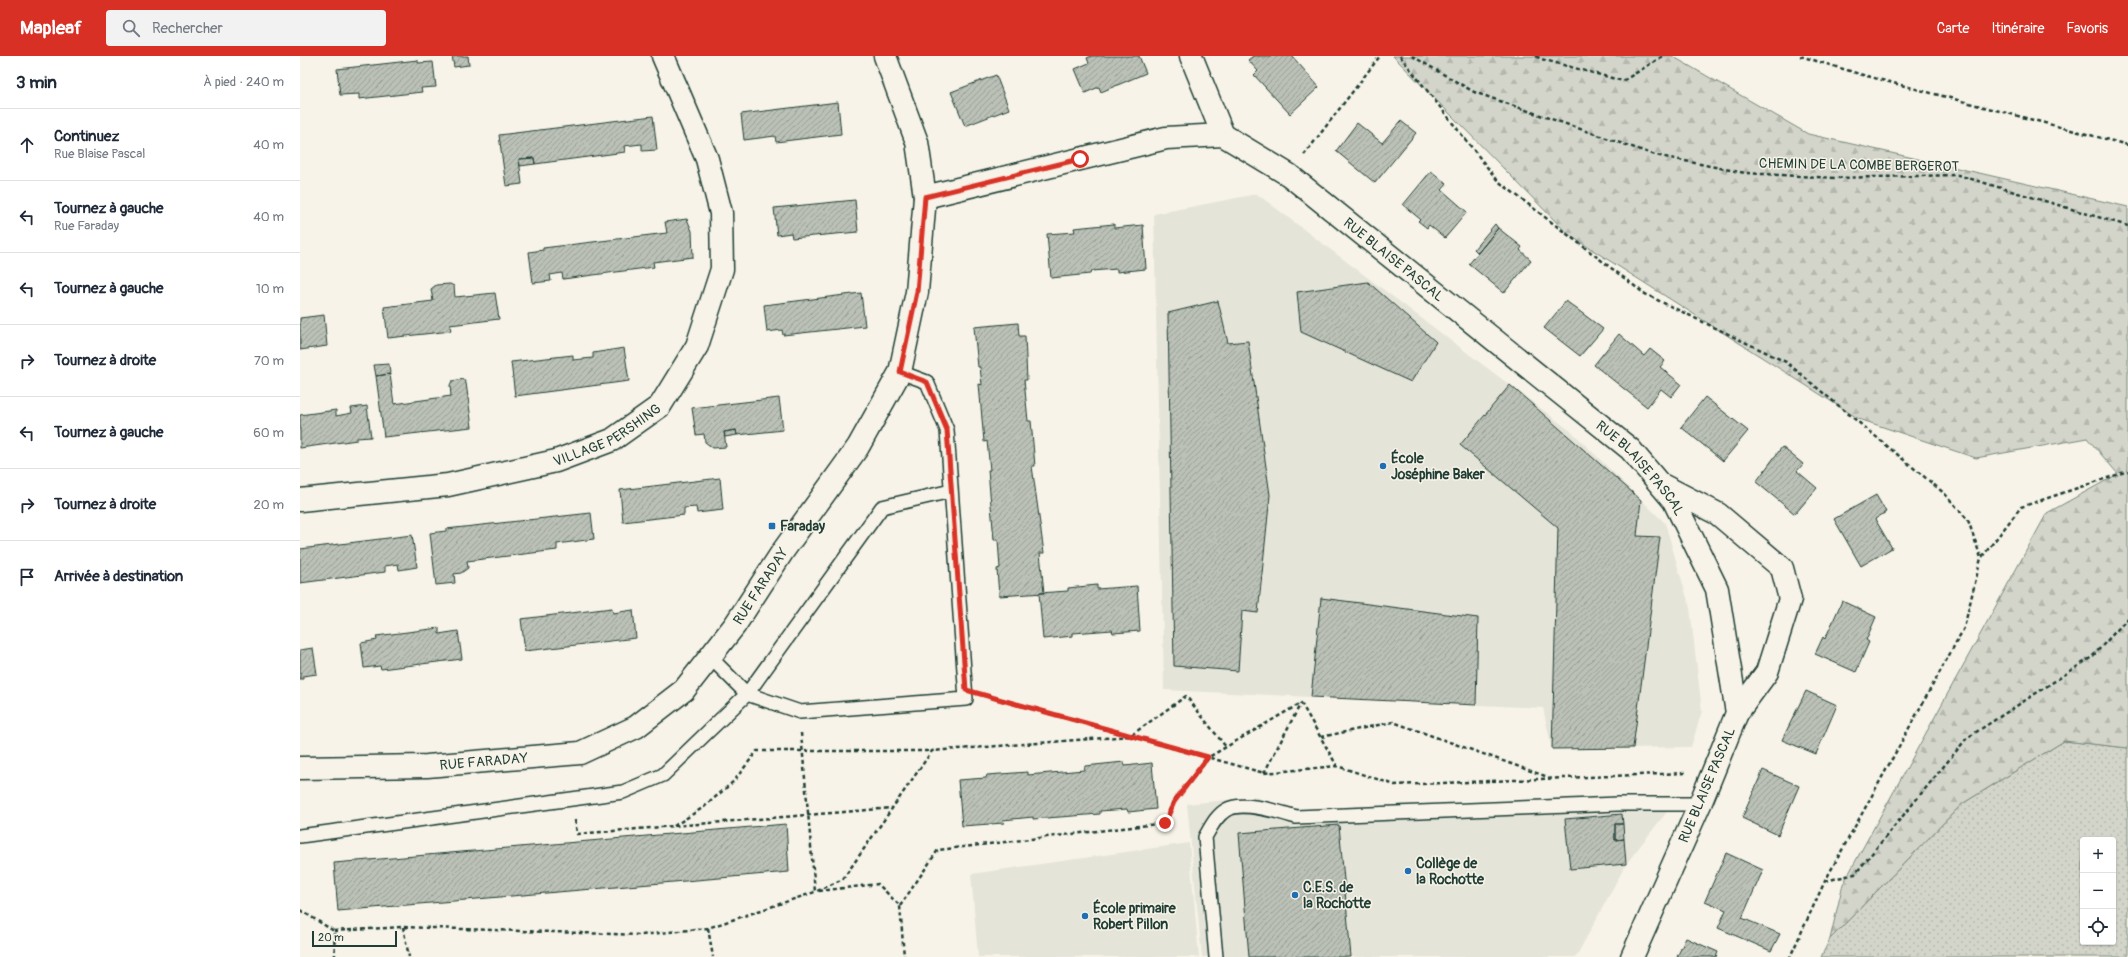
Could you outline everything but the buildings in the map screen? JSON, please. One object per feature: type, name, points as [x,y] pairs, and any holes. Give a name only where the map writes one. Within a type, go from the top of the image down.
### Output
[{"type":"street","name":"VILLAGE PERSHING","points":[[300,500],[448,485],[556,461],[612,440],[660,406],[697,346],[722,269],[720,213],[707,159],[663,56]]},
{"type":"street","name":"RUE FARADAY","points":[[300,768],[427,766],[580,753],[636,727],[684,690],[735,625],[783,551],[858,447],[900,372],[917,292],[925,197],[917,142],[885,56]]},
{"type":"street","points":[[925,197],[1166,138],[1223,135],[1191,56]]},
{"type":"street","name":"RUE BLAISE PASCAL","points":[[1223,135],[1289,175],[1630,449],[1674,501],[1717,589],[1737,713],[1700,804],[1632,957]]},
{"type":"street","points":[[1659,483],[1718,514],[1782,568],[1790,599],[1767,672],[1737,713]]},
{"type":"lane","points":[[710,657],[746,694],[800,712],[966,699],[947,430],[927,382],[900,372]]},
{"type":"lane","points":[[300,836],[623,792],[663,775],[746,694],[882,507],[952,491]]},
{"type":"lane","points":[[1216,957],[1205,837],[1214,821],[1226,810],[1238,806],[1271,810],[1296,817],[1618,804],[1700,804]]},
{"type":"path","points":[[1289,175],[1380,56]]},
{"type":"path","points":[[1400,56],[1498,181],[1645,294],[1786,362],[1945,494],[1968,520],[1981,558]]},
{"type":"path","name":"CHEMIN DE LA COMBE BERGEROT","points":[[1412,56],[1474,92],[1655,155],[1745,173],[1835,178],[1958,175],[2128,226]]},
{"type":"path","points":[[1536,56],[1623,82],[1663,56]]},
{"type":"path","points":[[1800,56],[1863,75],[2128,145]]},
{"type":"path","points":[[1790,957],[1825,881],[1964,628],[1981,558],[2021,507],[2128,471]]},
{"type":"path","points":[[1825,881],[1855,874],[1967,738],[2092,657],[2128,618]]},
{"type":"path","points":[[966,690],[1264,773],[1337,766],[1395,785],[1713,771]]},
{"type":"path","points":[[674,826],[704,807],[734,780],[756,751],[932,751],[1130,736],[1186,696],[1226,747]]},
{"type":"path","points":[[1301,702],[1337,766]]},
{"type":"path","points":[[904,957],[900,906],[938,850],[1165,823],[1174,802],[1208,757],[1301,702]]},
{"type":"path","points":[[1264,773],[1301,702]]},
{"type":"path","points":[[800,712],[815,892]]},
{"type":"path","points":[[1321,738],[1393,722],[1550,778]]},
{"type":"path","points":[[300,910],[334,931],[403,927],[641,935],[708,928],[815,892],[843,879],[932,751]]},
{"type":"path","points":[[571,799],[577,834],[892,808]]},
{"type":"path","points":[[815,892],[878,884],[900,906]]},
{"type":"path","points":[[403,927],[409,957]]},
{"type":"path","points":[[708,928],[713,957]]},
{"type":"path","points":[[334,931],[335,957]]},
{"type":"shaded area","name":"École Joséphine Baker","points":[[1257,194],[1572,432],[1665,523],[1690,608],[1702,711],[1691,747],[1552,749],[1543,708],[1164,690],[1154,214]]},
{"type":"shaded area","name":"Collège de la Rochotte","points":[[1680,795],[1626,864],[1576,957],[1202,957],[1187,804],[1256,797],[1293,812]]},
{"type":"shaded area","name":"École primaire Robert Pillon","points":[[1189,843],[1199,957],[978,957],[971,874]]},
{"type":"green space","points":[[1393,56],[1672,56],[1808,134],[2128,207],[2128,748],[2064,741],[1962,804],[1830,939],[1843,884],[2047,513],[2118,474],[2087,438],[1976,458],[1859,419],[1569,235]]},
{"type":"green space","points":[[2064,741],[2128,748],[2128,957],[1821,957],[1830,939],[1962,804]]},
{"type":"place","name":"École Joséphine Baker","points":[[1383,466]]},
{"type":"place","name":"Faraday","points":[[772,526]]},
{"type":"place","name":"Collège de la Rochotte","points":[[1408,871]]},
{"type":"place","name":"C.E.S. de la Rochotte","points":[[1295,895]]},
{"type":"place","name":"École primaire Robert Pillon","points":[[1085,916]]},
{"type":"route","points":[[1080,159],[925,197],[917,292],[900,372],[927,382],[947,430],[966,690],[1208,757],[1174,802],[1165,823]]}]
